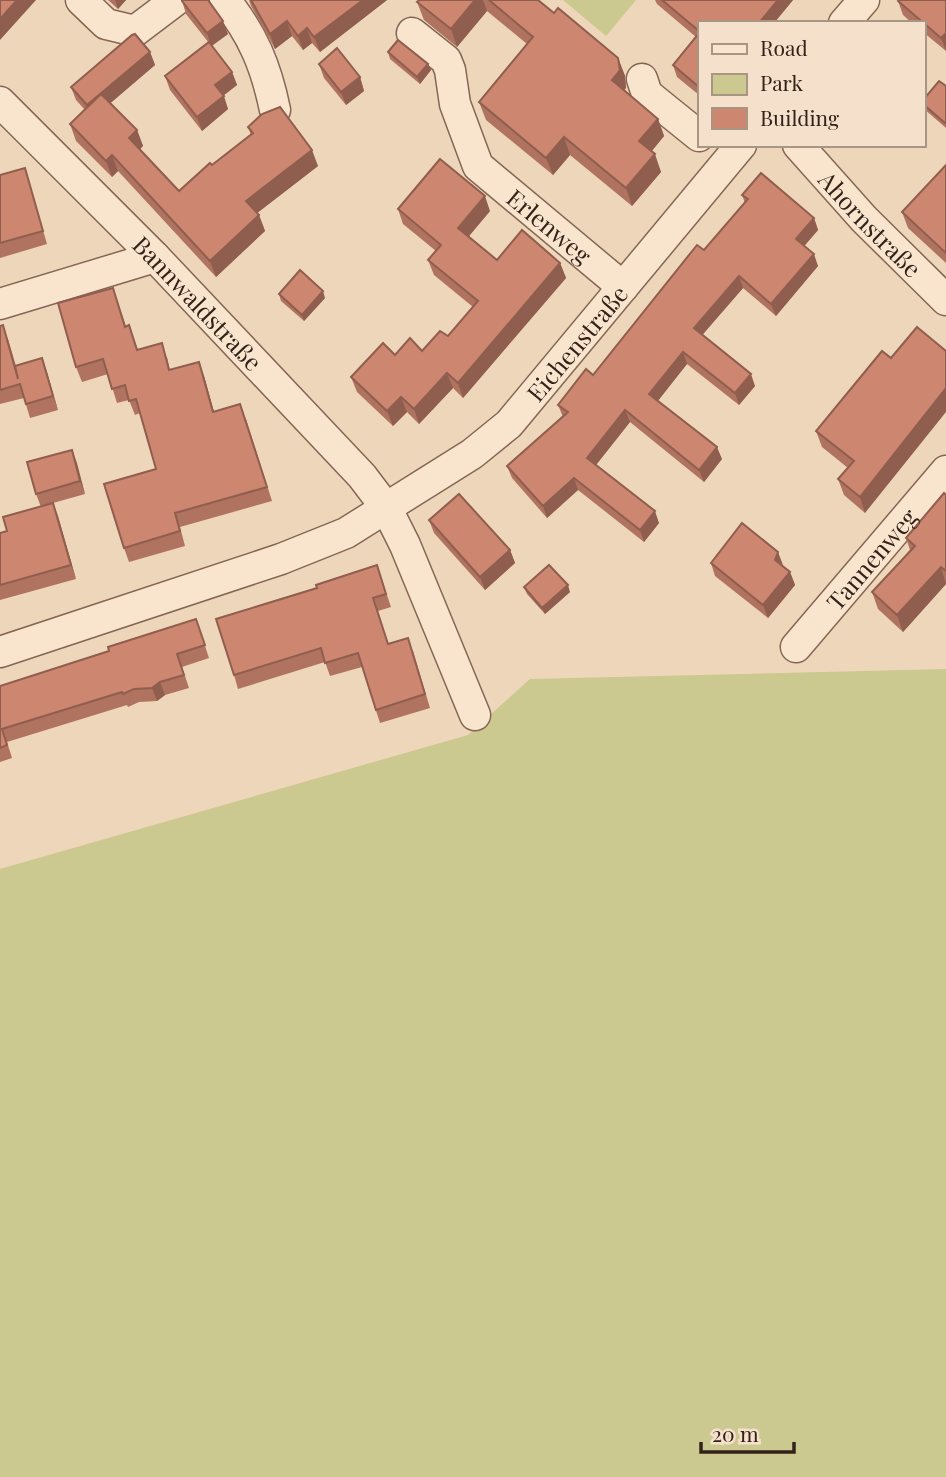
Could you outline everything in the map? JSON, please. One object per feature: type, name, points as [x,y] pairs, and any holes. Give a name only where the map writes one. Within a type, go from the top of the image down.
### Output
[{"type":"street","points":[[81,0],[106,24],[135,31],[176,0]]},
{"type":"street","points":[[225,0],[237,14],[264,62],[275,110]]},
{"type":"street","points":[[846,21],[864,0]]},
{"type":"street","name":"Erlenweg","points":[[412,33],[446,60],[450,70],[454,104],[478,166],[623,286]]},
{"type":"street","points":[[642,79],[647,94],[698,135]]},
{"type":"street","name":"Bannwaldstraße","points":[[0,102],[155,257],[362,476],[387,509]]},
{"type":"street","name":"Ahornstraße","points":[[800,147],[864,219],[946,300]]},
{"type":"street","name":"Eichenstraße","points":[[0,652],[281,559],[346,533],[472,454],[509,424],[623,286],[727,150]]},
{"type":"street","points":[[0,304],[155,257]]},
{"type":"street","name":"Tannenweg","points":[[796,647],[946,471]]},
{"type":"street","points":[[387,509],[405,545],[475,715]]},
{"type":"green space","points":[[563,0],[636,0],[606,36]]},
{"type":"green space","points":[[946,669],[946,1477],[0,1477],[0,869],[468,735],[530,679]]},
{"type":"building","points":[[0,0],[17,0],[0,19]]},
{"type":"building","points":[[182,0],[208,0],[223,21],[207,33]]},
{"type":"building","points":[[251,0],[363,0],[314,37],[307,28],[298,36],[287,21],[270,34]]},
{"type":"building","points":[[475,0],[451,29],[417,2]]},
{"type":"building","points":[[489,0],[538,0],[554,13],[558,8],[618,58],[620,70],[612,80],[658,119],[639,141],[655,154],[626,188],[564,137],[546,158],[479,102],[533,37]]},
{"type":"building","points":[[662,0],[778,0],[761,21],[698,21],[698,30]]},
{"type":"building","points":[[946,0],[946,33],[941,38],[925,24],[925,21],[921,21],[898,1]]},
{"type":"building","points":[[135,34],[150,52],[87,105],[71,87]]},
{"type":"building","points":[[698,34],[698,86],[673,65]]},
{"type":"building","points":[[398,40],[428,64],[417,77],[388,52]]},
{"type":"building","points":[[209,42],[232,72],[215,85],[224,96],[197,117],[165,76]]},
{"type":"building","points":[[337,48],[360,77],[341,92],[319,64]]},
{"type":"building","points":[[939,81],[946,86],[945,123],[925,106],[925,98]]},
{"type":"building","points":[[101,94],[137,130],[129,138],[179,191],[210,163],[212,165],[253,133],[248,127],[262,114],[280,107],[312,150],[246,201],[259,215],[210,261],[112,155],[106,161],[70,124]]},
{"type":"building","points":[[440,159],[485,196],[458,228],[497,260],[522,230],[560,263],[458,383],[447,373],[414,409],[401,397],[387,411],[351,377],[383,343],[395,355],[410,338],[422,351],[440,331],[448,336],[478,301],[428,260],[441,245],[398,209]]},
{"type":"building","points":[[946,165],[946,253],[902,212]]},
{"type":"building","points":[[25,168],[43,231],[0,243],[0,175]]},
{"type":"building","points":[[761,173],[814,218],[796,239],[814,254],[771,304],[739,276],[694,328],[751,374],[735,393],[683,352],[649,394],[717,447],[699,470],[625,410],[587,458],[655,511],[640,530],[574,478],[543,506],[507,466],[568,412],[558,405],[586,369],[593,375],[697,245],[704,250],[748,199],[742,195]]},
{"type":"building","points":[[300,270],[323,291],[302,315],[279,294]]},
{"type":"building","points":[[113,288],[125,327],[129,325],[137,350],[162,343],[169,370],[199,362],[213,412],[240,404],[267,487],[175,513],[180,531],[124,548],[104,484],[156,469],[136,399],[129,401],[125,385],[112,389],[103,359],[76,367],[58,303]]},
{"type":"building","points":[[3,325],[18,379],[15,366],[42,358],[53,396],[26,404],[20,384],[0,390],[0,326]]},
{"type":"building","points":[[917,327],[946,351],[946,388],[860,497],[838,479],[854,461],[816,431],[882,351],[891,358]]},
{"type":"building","points":[[72,450],[80,481],[36,494],[27,462]]},
{"type":"building","points":[[944,493],[946,571],[941,567],[897,615],[872,592],[915,546],[906,538]]},
{"type":"building","points":[[459,494],[510,550],[480,577],[429,520]]},
{"type":"building","points":[[53,503],[71,565],[0,585],[0,533],[7,531],[3,517]]},
{"type":"building","points":[[742,523],[778,552],[775,560],[790,572],[763,605],[711,563]]},
{"type":"building","points":[[377,565],[386,594],[373,598],[388,644],[408,638],[425,694],[376,710],[358,653],[325,663],[321,648],[234,675],[216,619],[317,588],[316,585]]},
{"type":"building","points":[[549,565],[568,585],[542,608],[524,587]]},
{"type":"building","points":[[196,619],[205,645],[177,654],[184,675],[160,682],[152,688],[134,689],[123,694],[122,692],[2,729],[7,745],[0,748],[0,686],[109,651],[108,647]]}]
